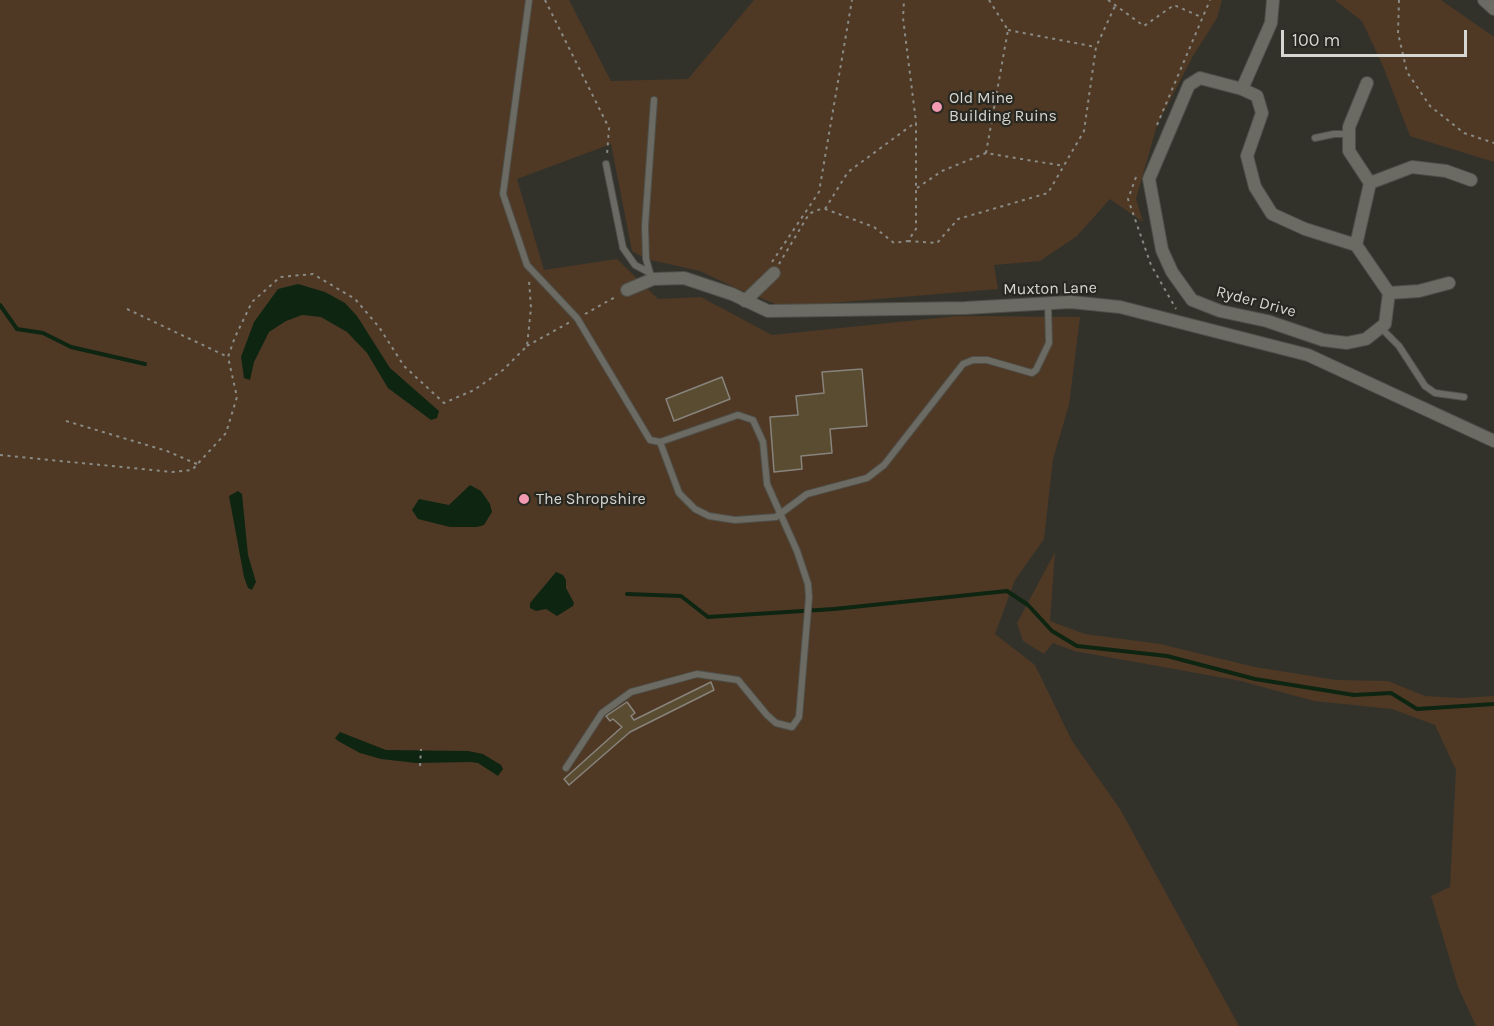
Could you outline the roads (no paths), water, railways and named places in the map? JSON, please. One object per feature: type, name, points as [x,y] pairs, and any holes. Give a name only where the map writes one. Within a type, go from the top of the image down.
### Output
[{"type":"street","points":[[1273,0],[1271,23],[1242,89],[1257,96],[1262,113],[1247,156],[1255,187],[1272,214],[1305,229],[1356,245],[1389,294],[1385,324],[1381,327]]},
{"type":"street","points":[[1484,0],[1494,9]]},
{"type":"street","name":"Ryder Drive","points":[[1242,89],[1200,78],[1189,85],[1149,179],[1162,250],[1172,272],[1192,300],[1221,311],[1267,321],[1323,340],[1347,343],[1366,339],[1381,327]]},
{"type":"street","points":[[1356,245],[1370,183],[1348,151],[1349,134],[1367,83]]},
{"type":"street","points":[[1370,183],[1412,167],[1446,171],[1472,180]]},
{"type":"street","points":[[745,301],[771,271]]},
{"type":"street","name":"Muxton Lane","points":[[627,290],[651,276],[684,278],[768,311],[1048,305],[1071,302],[1120,307],[1308,356],[1494,441]]},
{"type":"street","points":[[1389,294],[1419,291],[1449,283]]},
{"type":"lane","points":[[529,0],[503,194],[527,265],[577,318],[650,440],[660,442],[738,415],[747,416],[759,429],[767,484],[782,514],[808,584],[797,723],[792,727],[776,723],[738,680],[697,674],[631,692],[602,713],[566,768]]},
{"type":"lane","points":[[651,276],[646,259],[645,226],[654,100]]},
{"type":"lane","points":[[1315,138],[1349,134]]},
{"type":"lane","points":[[606,164],[623,248],[635,265],[651,276]]},
{"type":"lane","points":[[660,442],[679,493],[695,509],[709,516],[735,520],[782,514],[807,494],[867,478],[884,465],[963,364],[973,360],[987,360],[1032,373],[1036,370],[1049,343],[1048,305]]},
{"type":"lane","points":[[1381,327],[1399,346],[1425,386],[1435,393],[1464,397]]},
{"type":"waterway","points":[[0,305],[17,329],[43,333],[71,347],[145,364]]},
{"type":"waterway","points":[[627,594],[681,596],[708,617],[834,609],[1007,591],[1028,605],[1052,631],[1077,646],[1167,656],[1255,679],[1354,695],[1391,693],[1417,709],[1494,704]]},
{"type":"place","name":"Old Mine Building Ruins","points":[[937,107]]},
{"type":"place","name":"The Shropshire","points":[[524,499]]}]
